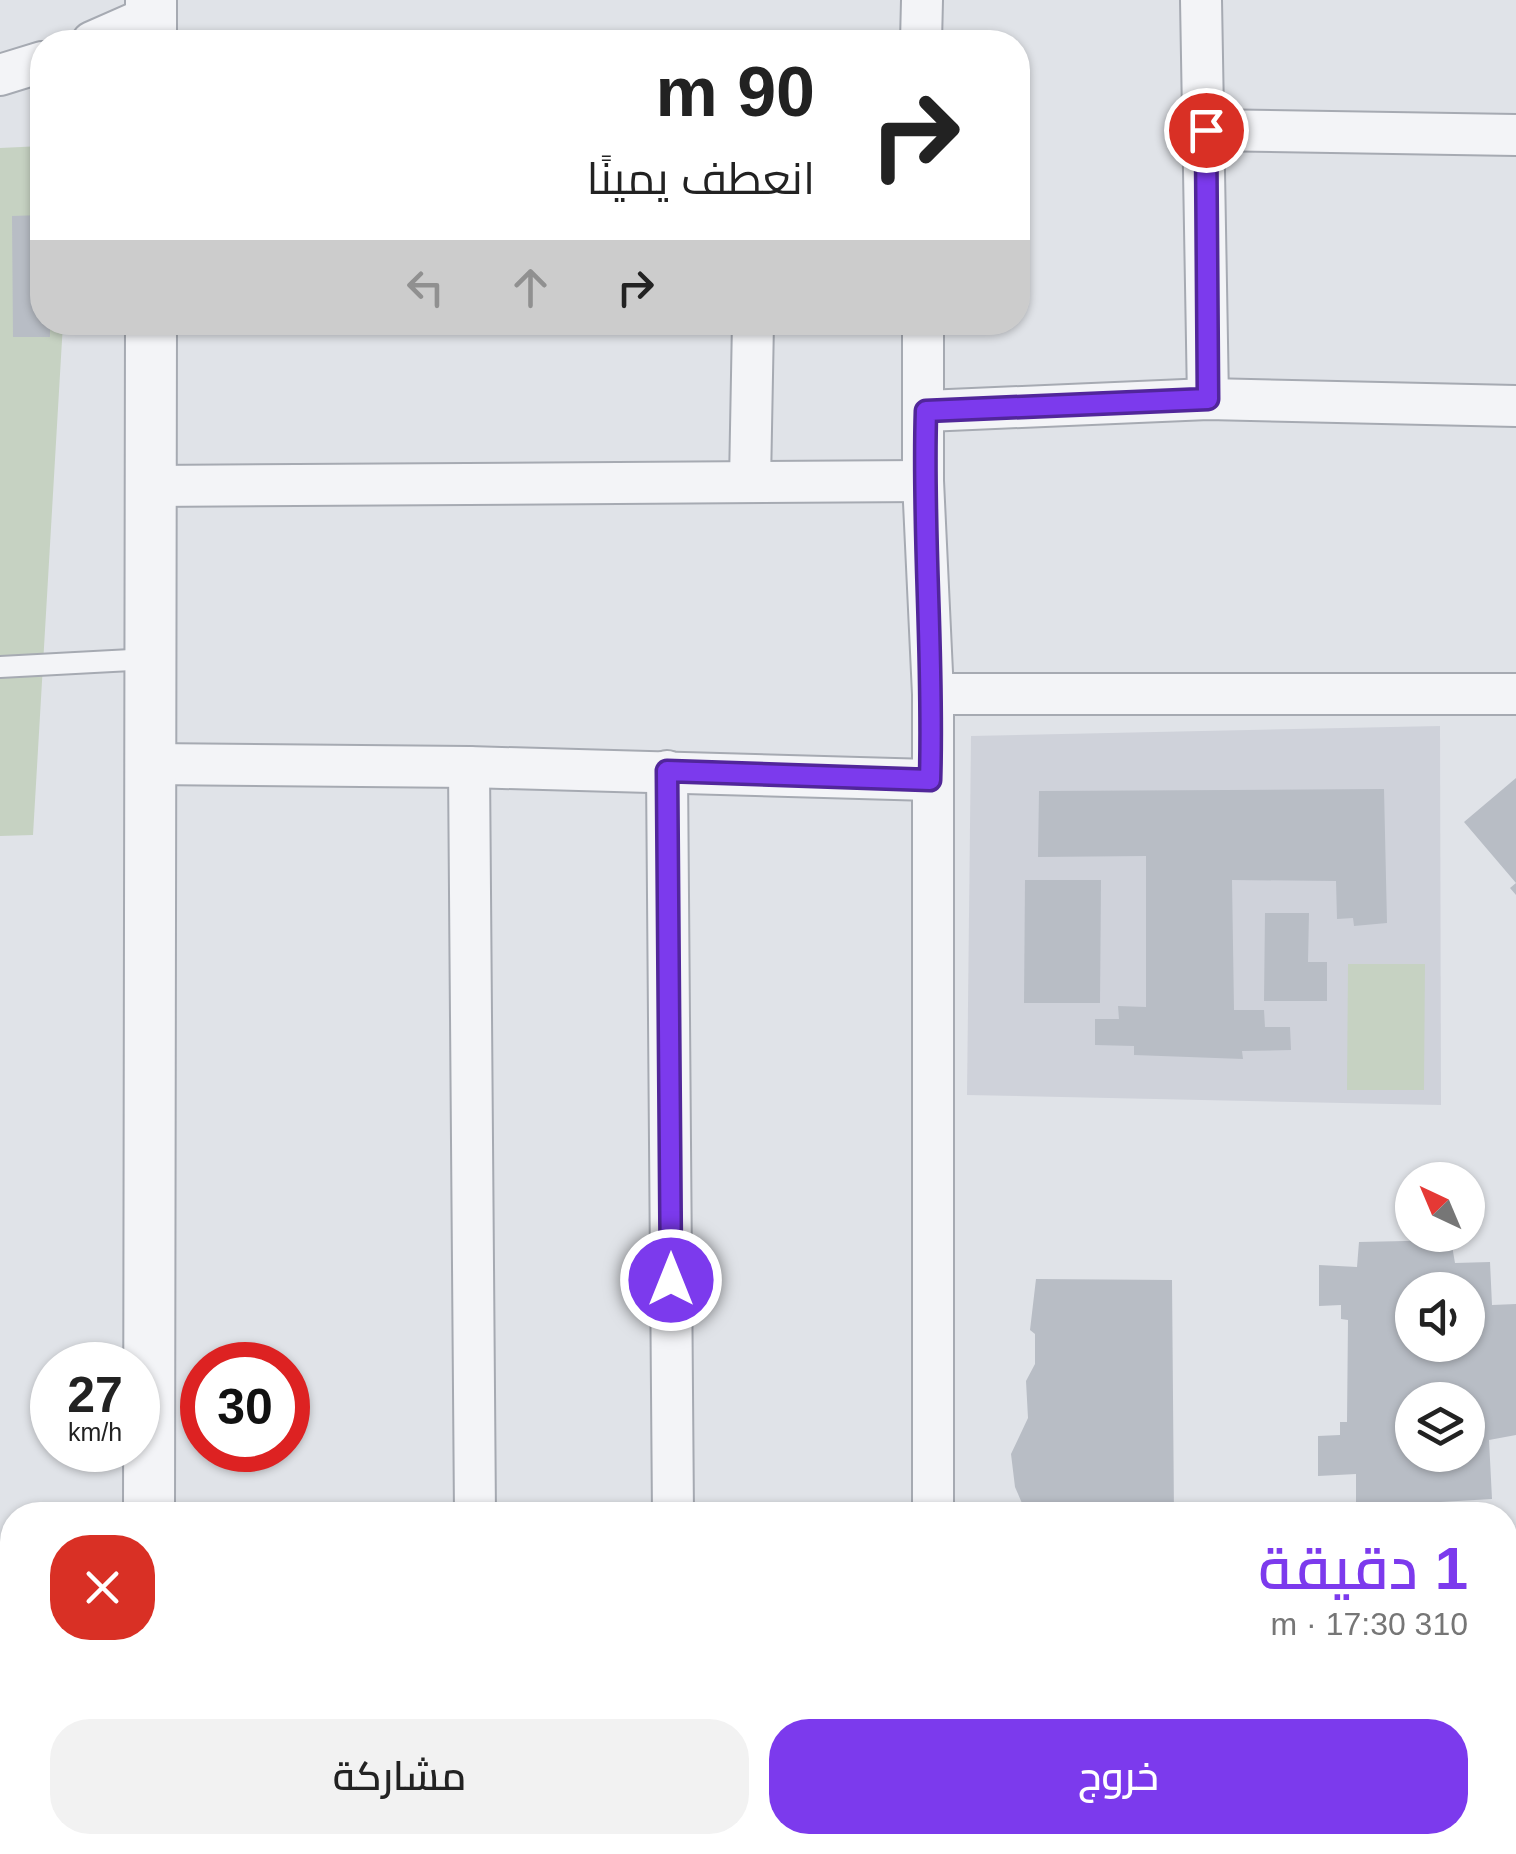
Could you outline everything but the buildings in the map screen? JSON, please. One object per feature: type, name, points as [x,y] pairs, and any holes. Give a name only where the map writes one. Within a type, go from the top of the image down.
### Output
[{"type":"street","points":[[921,30],[922,0]]},
{"type":"street","points":[[1201,0],[1208,399]]},
{"type":"street","points":[[124,30],[151,20]]},
{"type":"street","points":[[0,75],[30,66]]},
{"type":"street","points":[[1206,130],[1516,135]]},
{"type":"street","points":[[149,1502],[151,335]]},
{"type":"street","points":[[750,482],[753,335]]},
{"type":"street","points":[[923,335],[924,481],[933,694],[933,1502]]},
{"type":"street","points":[[926,411],[1208,399],[1516,406]]},
{"type":"street","points":[[150,486],[924,481]]},
{"type":"street","points":[[933,694],[1516,694]]},
{"type":"street","points":[[150,764],[667,771],[930,780]]},
{"type":"street","points":[[469,767],[475,1502]]},
{"type":"street","points":[[667,771],[673,1502]]},
{"type":"lane","points":[[0,667],[150,659]]},
{"type":"shaded area","points":[[1440,726],[1441,1105],[967,1095],[971,736]]},
{"type":"green space","points":[[30,147],[30,335],[62,335],[33,835],[0,836],[0,148]]},
{"type":"green space","points":[[1348,964],[1425,964],[1424,1090],[1347,1090]]},
{"type":"route","points":[[671,1280],[667,771],[930,780],[933,694],[924,481],[926,411],[1208,399],[1206,130]]}]
